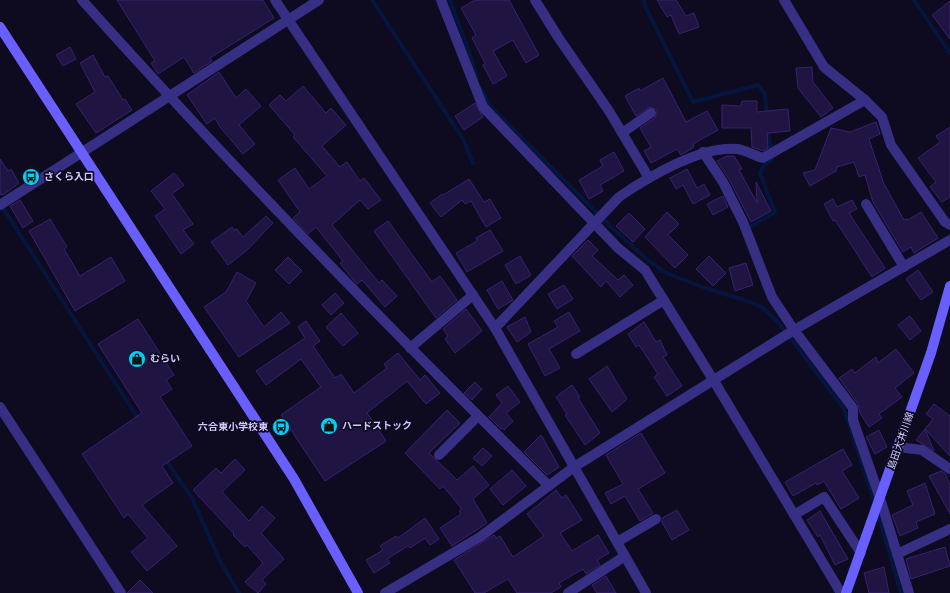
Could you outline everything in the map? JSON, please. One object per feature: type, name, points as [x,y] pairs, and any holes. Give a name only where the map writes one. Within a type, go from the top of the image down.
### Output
[{"type":"street","points":[[82,0],[168,97],[410,348],[549,486]]},
{"type":"street","points":[[275,0],[495,328],[646,593]]},
{"type":"street","points":[[0,205],[319,0]]},
{"type":"street","points":[[442,0],[483,107],[618,248],[645,270],[714,381],[841,593]]},
{"type":"street","points":[[535,0],[558,38],[622,133],[649,178]]},
{"type":"street","points":[[784,0],[824,67],[865,100],[882,117],[891,145],[945,222],[950,225]]},
{"type":"street","points":[[0,27],[294,479],[358,593]]},
{"type":"street","points":[[495,328],[619,197],[649,178],[703,152],[737,149],[763,158],[865,100]]},
{"type":"street","points":[[622,133],[651,113]]},
{"type":"street","points":[[703,152],[723,182],[743,222],[772,297],[794,330],[854,408],[853,420],[880,498],[909,593]]},
{"type":"street","points":[[866,204],[904,267]]},
{"type":"street","points":[[385,593],[480,537],[574,467],[794,330],[950,240]]},
{"type":"street","name":"島田大井川線","points":[[846,593],[932,353],[950,286]]},
{"type":"street","points":[[410,348],[473,295]]},
{"type":"street","points":[[576,354],[664,300]]},
{"type":"street","points":[[0,407],[121,593]]},
{"type":"street","points":[[439,455],[478,416]]},
{"type":"street","points":[[898,447],[922,450],[950,469]]},
{"type":"street","points":[[794,515],[824,497],[860,553]]},
{"type":"street","points":[[617,542],[656,519]]},
{"type":"street","points":[[897,554],[950,530]]},
{"type":"street","points":[[568,593],[625,556]]},
{"type":"building","points":[[117,0],[263,0],[274,18],[210,58],[212,61],[194,73],[184,57],[158,74],[151,63],[155,61]]},
{"type":"building","points":[[475,0],[509,0],[539,55],[526,63],[513,40],[493,51],[507,76],[493,84],[483,65],[485,63],[472,38],[476,35],[461,8]]},
{"type":"building","points":[[657,0],[676,0],[686,16],[694,13],[699,27],[679,34],[671,15],[667,17]]},
{"type":"building","points":[[950,1],[950,39],[932,15]]},
{"type":"building","points":[[70,47],[76,59],[63,66],[56,55]]},
{"type":"building","points":[[93,55],[105,77],[108,76],[123,100],[125,99],[132,110],[96,133],[76,104],[95,92],[80,63]]},
{"type":"building","points":[[812,67],[813,82],[833,108],[821,117],[798,88],[796,68]]},
{"type":"building","points":[[219,72],[236,98],[246,89],[261,106],[239,125],[255,144],[243,154],[220,127],[215,118],[207,124],[187,95]]},
{"type":"building","points":[[663,78],[686,122],[707,111],[718,130],[693,144],[694,147],[681,155],[677,149],[651,163],[644,151],[651,147],[640,128],[655,118],[657,110],[650,107],[636,116],[625,96],[639,88],[640,91]]},
{"type":"building","points":[[303,86],[326,113],[331,108],[346,125],[322,146],[340,167],[347,162],[360,181],[364,178],[381,200],[368,209],[360,200],[332,225],[379,283],[382,280],[397,296],[385,307],[362,280],[357,284],[354,281],[340,263],[343,261],[316,227],[308,234],[293,218],[300,212],[278,180],[295,168],[309,189],[327,176],[293,137],[295,135],[269,105],[280,95],[286,101]]},
{"type":"building","points":[[742,101],[757,101],[757,112],[788,109],[790,131],[767,133],[768,148],[763,151],[752,147],[751,128],[722,128],[722,105],[741,106]]},
{"type":"building","points":[[475,103],[483,117],[464,130],[455,116]]},
{"type":"building","points":[[876,122],[880,134],[869,139],[884,184],[904,220],[908,220],[921,212],[938,238],[914,253],[911,247],[903,252],[873,202],[865,175],[859,177],[854,162],[837,167],[836,171],[810,186],[803,173],[815,170],[831,128],[850,132]]},
{"type":"building","points":[[950,127],[950,197],[942,202],[930,187],[936,182],[918,158],[940,142],[936,136]]},
{"type":"building","points":[[614,152],[624,171],[600,185],[603,191],[589,199],[579,180],[603,166],[600,160]]},
{"type":"building","points":[[727,156],[734,156],[742,169],[739,170],[757,203],[756,182],[771,211],[751,222],[729,179],[717,161]]},
{"type":"building","points":[[0,159],[8,171],[11,169],[19,183],[3,195],[0,195]]},
{"type":"building","points":[[687,169],[697,188],[704,184],[710,195],[693,204],[683,185],[676,189],[670,178]]},
{"type":"building","points":[[174,173],[184,185],[172,194],[193,224],[183,230],[194,244],[181,254],[155,216],[165,209],[151,191]]},
{"type":"building","points":[[469,179],[484,202],[490,199],[501,218],[486,227],[471,201],[465,204],[462,200],[441,217],[430,203],[442,194],[443,195]]},
{"type":"building","points":[[723,196],[728,207],[713,215],[707,204]]},
{"type":"building","points":[[833,199],[837,207],[852,200],[857,209],[849,213],[885,268],[872,277],[835,220],[833,221],[824,204]]},
{"type":"building","points":[[20,200],[33,221],[23,228],[10,206]]},
{"type":"building","points":[[667,212],[679,224],[668,235],[688,255],[675,268],[645,237]]},
{"type":"building","points":[[629,213],[645,229],[633,242],[616,226]]},
{"type":"building","points":[[266,216],[273,223],[246,251],[228,265],[211,242],[232,227],[234,230],[237,229],[243,237]]},
{"type":"building","points":[[50,219],[67,247],[64,249],[80,276],[111,257],[125,281],[75,311],[29,231]]},
{"type":"building","points":[[388,221],[432,282],[440,276],[457,300],[436,318],[374,231]]},
{"type":"building","points":[[490,230],[503,251],[467,272],[456,253],[477,241],[476,238]]},
{"type":"building","points":[[588,240],[598,250],[592,256],[618,280],[624,275],[633,285],[620,297],[606,281],[601,287],[572,256]]},
{"type":"building","points":[[520,256],[531,275],[516,284],[505,265]]},
{"type":"building","points":[[709,256],[726,273],[713,286],[696,269]]},
{"type":"building","points":[[288,257],[302,271],[289,284],[275,270]]},
{"type":"building","points":[[746,263],[753,285],[735,291],[729,268]]},
{"type":"building","points":[[918,270],[933,292],[921,300],[906,279]]},
{"type":"building","points":[[237,272],[256,283],[246,301],[264,327],[281,312],[290,323],[239,357],[204,307],[226,292]]},
{"type":"building","points":[[502,281],[513,300],[498,309],[487,290]]},
{"type":"building","points":[[564,285],[573,299],[557,309],[548,294]]},
{"type":"building","points":[[335,293],[344,303],[331,315],[322,305]]},
{"type":"building","points":[[466,309],[482,331],[455,353],[445,339],[448,336],[443,329]]},
{"type":"building","points":[[569,312],[580,331],[549,349],[560,368],[545,376],[528,344],[558,327],[554,321]]},
{"type":"building","points":[[341,313],[358,333],[343,346],[326,327]]},
{"type":"building","points":[[910,316],[921,331],[910,340],[898,325]]},
{"type":"building","points":[[525,317],[531,332],[517,342],[507,327]]},
{"type":"building","points":[[138,319],[174,375],[166,380],[172,389],[160,397],[192,446],[162,466],[173,483],[142,505],[177,546],[147,571],[131,552],[148,538],[128,514],[124,518],[82,454],[142,413],[98,344]]},
{"type":"building","points":[[306,321],[320,341],[313,346],[335,378],[341,374],[354,393],[387,368],[384,364],[398,353],[420,380],[425,375],[440,393],[426,404],[407,381],[367,413],[386,441],[325,481],[281,415],[321,387],[301,359],[266,385],[256,371],[305,338],[298,327]]},
{"type":"building","points":[[644,322],[656,342],[660,340],[667,355],[663,357],[682,386],[667,396],[654,377],[658,374],[639,345],[636,347],[628,334]]},
{"type":"building","points":[[896,349],[914,373],[895,388],[902,397],[879,414],[882,418],[869,427],[860,413],[858,404],[839,378],[852,369],[855,373],[876,357],[878,363]]},
{"type":"building","points":[[607,366],[627,399],[612,412],[589,379]]},
{"type":"building","points":[[475,382],[482,389],[472,400],[464,393]]},
{"type":"building","points":[[572,385],[580,397],[578,398],[600,433],[585,445],[565,415],[567,414],[556,397]]},
{"type":"building","points":[[508,386],[520,402],[506,413],[513,421],[504,430],[502,428],[501,429],[489,417],[502,403],[496,395]]},
{"type":"building","points":[[934,404],[950,416],[950,456],[925,429],[933,419],[926,414]]},
{"type":"building","points":[[447,410],[460,423],[429,453],[457,480],[473,466],[489,485],[473,499],[487,523],[452,546],[440,528],[461,514],[459,511],[462,509],[443,486],[440,489],[405,453]]},
{"type":"building","points":[[925,429],[934,451],[916,440]]},
{"type":"building","points":[[879,430],[887,447],[875,454],[866,437]]},
{"type":"building","points":[[641,433],[665,473],[638,489],[653,513],[640,521],[625,496],[611,504],[605,493],[623,484],[606,455]]},
{"type":"building","points":[[541,435],[559,467],[547,475],[524,452]]},
{"type":"building","points":[[483,448],[492,456],[482,466],[473,458]]},
{"type":"building","points":[[843,449],[852,465],[842,471],[859,498],[841,509],[824,481],[817,485],[816,483],[793,496],[785,482]]},
{"type":"building","points":[[235,459],[245,470],[222,492],[249,521],[262,506],[275,518],[261,533],[284,559],[262,580],[266,584],[258,593],[245,582],[263,563],[247,545],[245,547],[233,535],[234,534],[193,490],[216,468],[221,473]]},
{"type":"building","points":[[512,470],[526,486],[503,505],[490,489]]},
{"type":"building","points":[[941,471],[945,473],[950,485],[950,514],[929,476]]},
{"type":"building","points":[[925,483],[935,514],[916,522],[918,528],[900,536],[892,515],[913,505],[907,491]]},
{"type":"building","points":[[556,490],[562,498],[566,495],[582,520],[560,533],[572,551],[598,535],[609,553],[597,560],[600,565],[586,574],[583,569],[559,583],[561,587],[551,593],[517,593],[508,579],[484,593],[475,593],[454,560],[494,535],[496,538],[500,536],[513,557],[544,536],[527,514]]},
{"type":"building","points":[[677,510],[689,530],[672,540],[662,522],[662,518]]},
{"type":"building","points":[[820,511],[848,559],[835,565],[820,535],[818,537],[807,520]]},
{"type":"building","points":[[425,518],[439,539],[430,545],[425,538],[410,548],[408,546],[387,559],[390,563],[374,573],[366,560],[383,550],[380,546],[396,536],[398,538]]},
{"type":"building","points":[[945,547],[950,566],[911,579],[906,559]]},
{"type":"building","points":[[884,567],[889,593],[869,593],[864,573]]},
{"type":"building","points":[[606,576],[616,593],[597,593],[592,585]]},
{"type":"building","points":[[140,580],[153,593],[127,593]]},
{"type":"waterway","points":[[372,0],[463,139],[473,163]]},
{"type":"waterway","points":[[450,0],[470,54],[476,77]]},
{"type":"waterway","points":[[644,0],[645,6],[693,102],[758,85],[765,94],[767,116]]},
{"type":"waterway","points":[[914,0],[950,53]]},
{"type":"waterway","points":[[480,87],[490,106],[609,225],[649,261],[666,273],[762,307],[779,323],[844,409],[875,504]]},
{"type":"waterway","points":[[750,227],[775,212],[760,173],[763,166],[772,160],[768,129]]},
{"type":"waterway","points":[[1,205],[139,420]]},
{"type":"waterway","points":[[165,459],[192,498],[221,563],[239,593]]},
{"type":"waterway","points":[[877,511],[901,593]]},
{"type":"place","name":"さくら入口","points":[[31,177]]},
{"type":"place","name":"むらい","points":[[137,359]]},
{"type":"place","name":"ハードストック","points":[[329,426]]},
{"type":"place","name":"六合東小学校東","points":[[281,427]]}]
